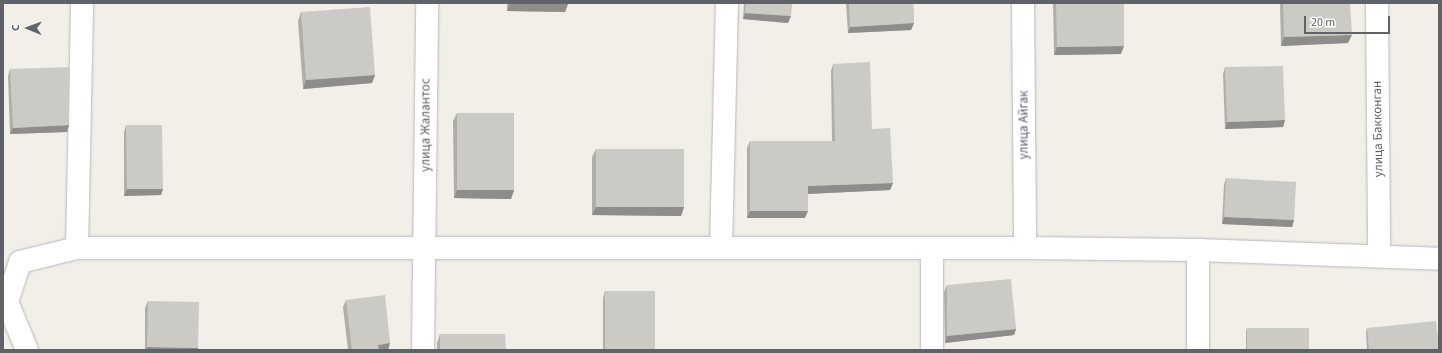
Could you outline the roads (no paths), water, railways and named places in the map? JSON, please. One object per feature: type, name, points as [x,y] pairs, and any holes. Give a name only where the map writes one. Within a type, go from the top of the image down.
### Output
[{"type":"street","points":[[77,248],[82,3]]},
{"type":"street","name":"улица Жалантос","points":[[423,350],[426,248],[426,3]]},
{"type":"street","points":[[722,248],[727,3]]},
{"type":"street","name":"улица Айгак","points":[[1024,3],[1025,248]]},
{"type":"street","name":"улица Бакконган","points":[[1377,3],[1379,256]]},
{"type":"street","points":[[27,350],[7,302],[20,262],[77,248],[1025,248],[1198,250],[1439,259]]},
{"type":"street","points":[[932,248],[932,350]]},
{"type":"street","points":[[1198,250],[1198,350]]}]
